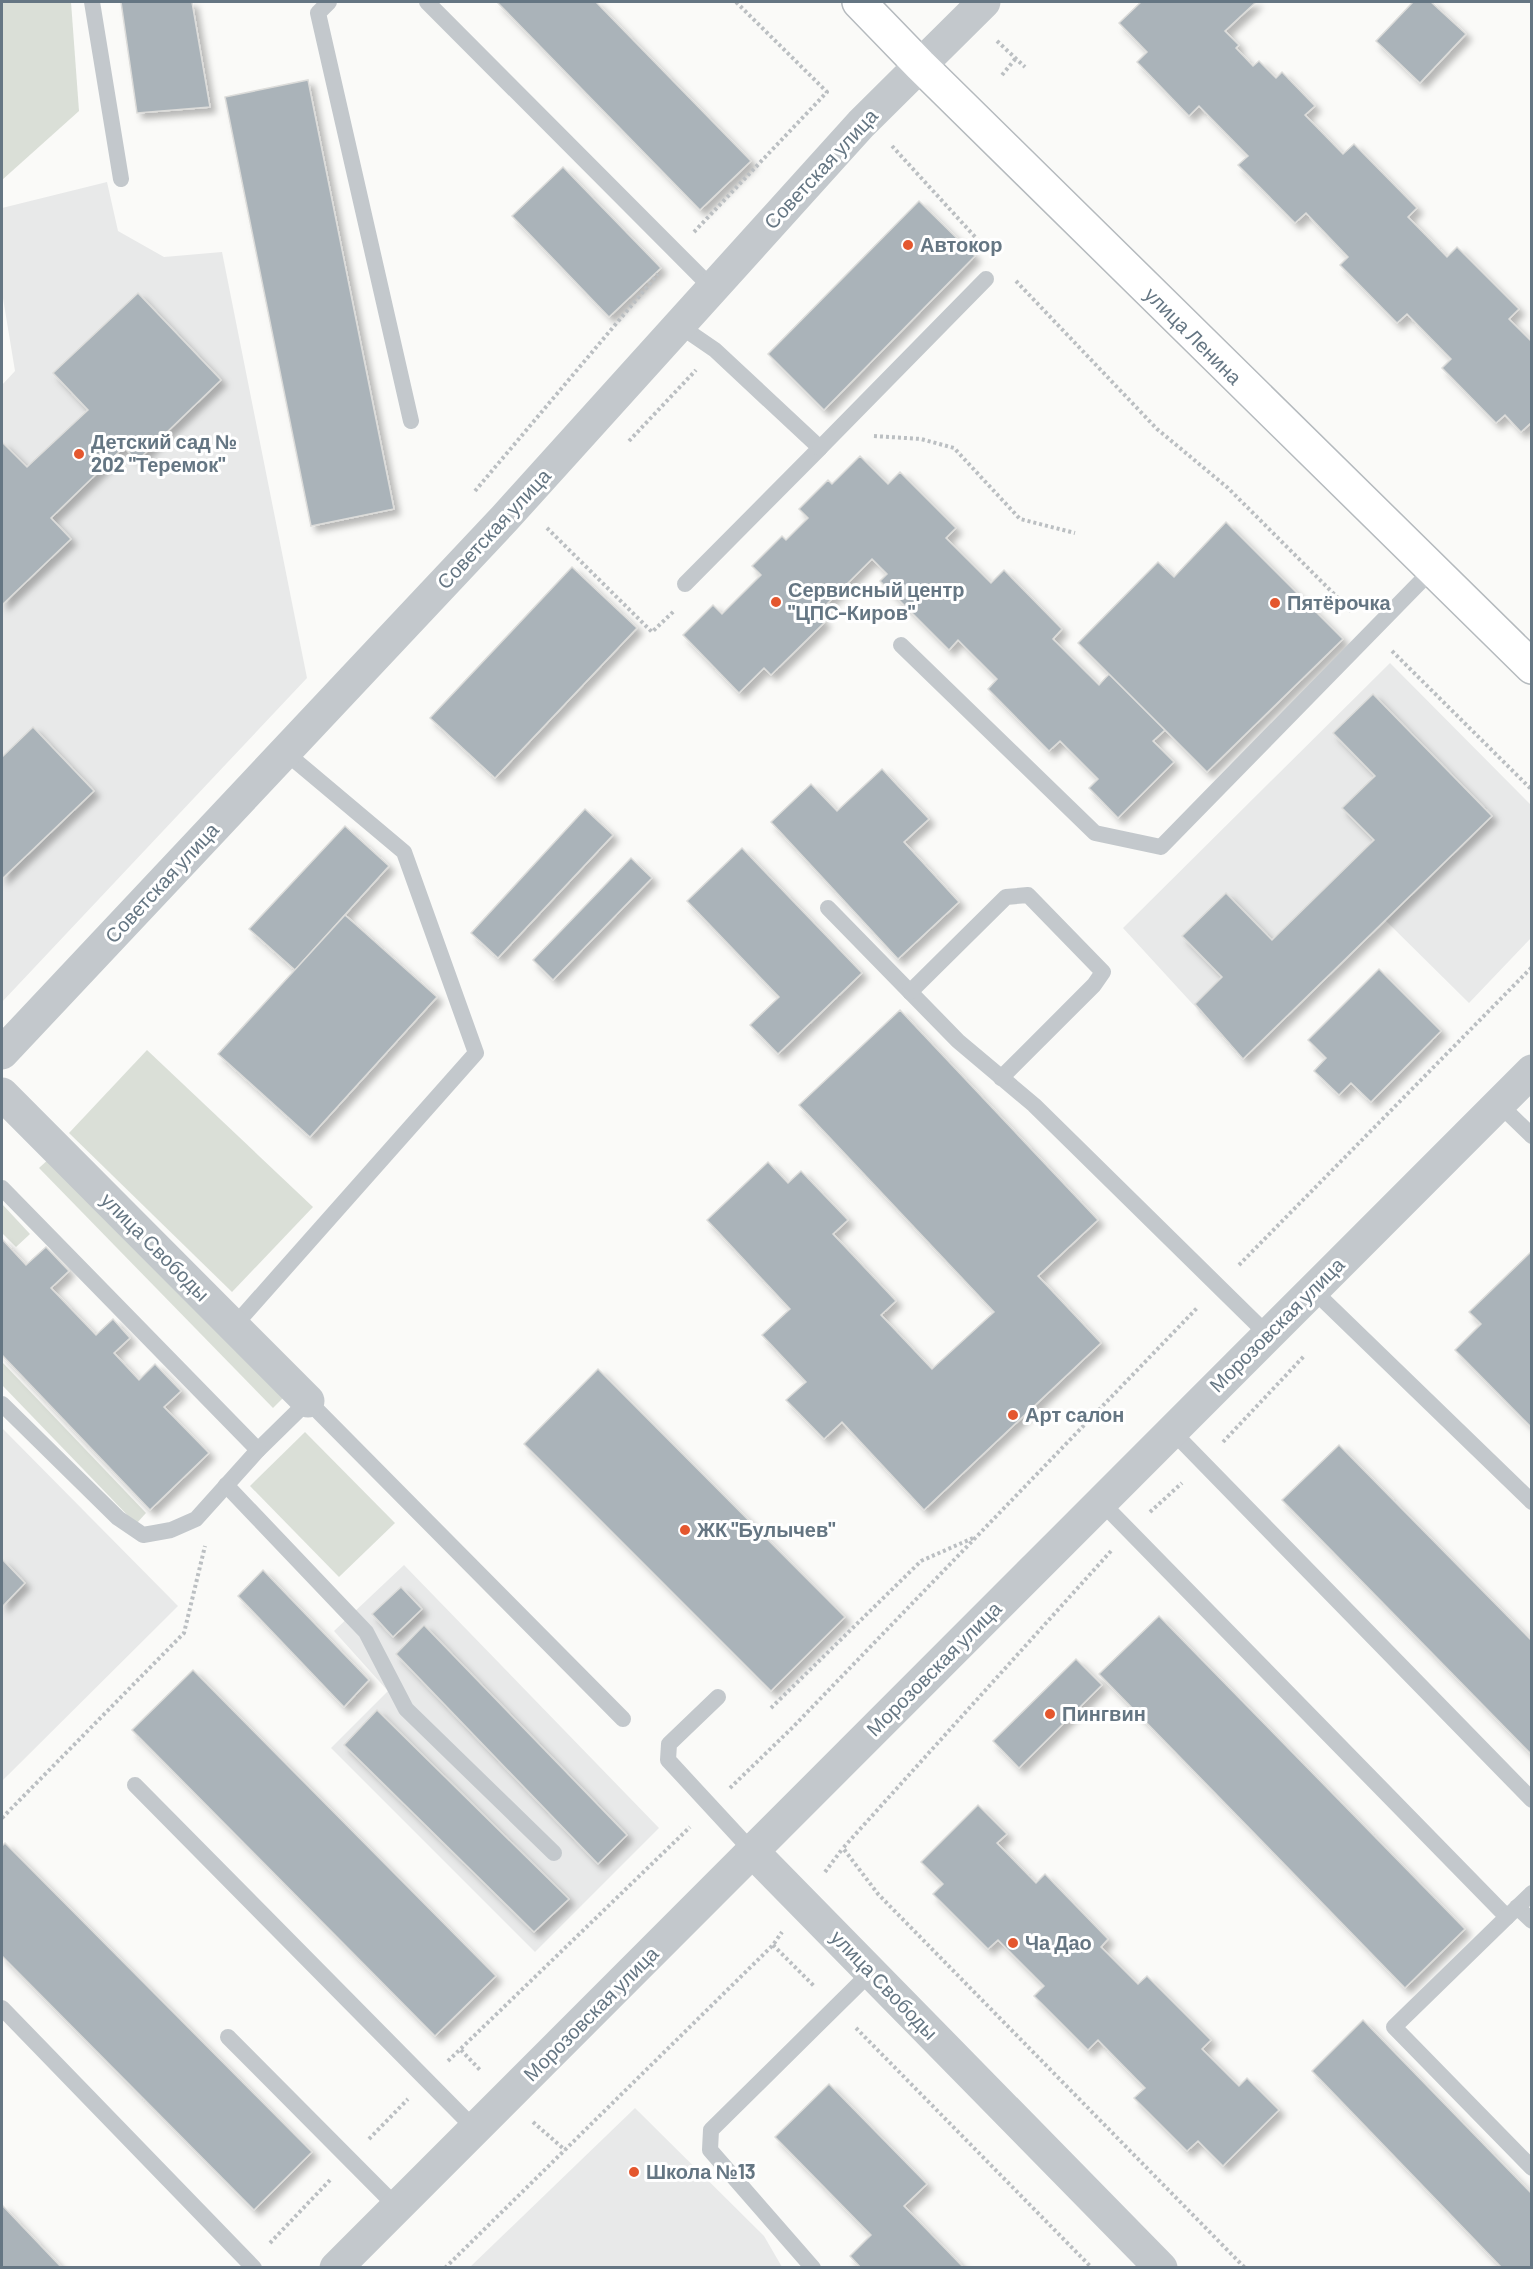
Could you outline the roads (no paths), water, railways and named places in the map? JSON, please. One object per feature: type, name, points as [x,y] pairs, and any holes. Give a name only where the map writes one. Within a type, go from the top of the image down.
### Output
[{"type":"main road","name":"улица Ленина","points":[[859,2],[1431,571],[1532,667]]},
{"type":"street","name":"Советская улица","points":[[2,1053],[680,326],[711,287],[861,124],[984,2]]},
{"type":"street","name":"Морозовская улица","points":[[336,2268],[1532,1071]]},
{"type":"street","name":"улица Свободы","points":[[2,1094],[308,1401]]},
{"type":"street","name":"улица Свободы","points":[[753,1852],[1161,2268]]},
{"type":"lane","points":[[92,2],[121,179]]},
{"type":"lane","points":[[329,2],[318,13],[411,421]]},
{"type":"lane","points":[[427,2],[627,200],[711,287]]},
{"type":"lane","points":[[685,584],[986,279]]},
{"type":"lane","points":[[680,326],[716,350],[820,448]]},
{"type":"lane","points":[[901,645],[1095,833],[1161,847],[1431,571]]},
{"type":"lane","points":[[234,1326],[476,1053],[404,852],[285,752]]},
{"type":"lane","points":[[910,992],[1006,897],[1028,895],[1103,972],[1087,992],[1001,1078]]},
{"type":"lane","points":[[828,909],[958,1041],[1034,1105],[1268,1335]]},
{"type":"lane","points":[[1499,1104],[1532,1136]]},
{"type":"lane","points":[[2,1188],[258,1450]]},
{"type":"lane","points":[[1313,1290],[1532,1502]]},
{"type":"lane","points":[[2,1404],[118,1518],[142,1535],[171,1530],[196,1519],[258,1450],[308,1401],[623,1719]]},
{"type":"lane","points":[[1172,1431],[1532,1800]]},
{"type":"lane","points":[[226,1485],[366,1632],[406,1709],[554,1853]]},
{"type":"lane","points":[[1101,1502],[1512,1912],[1532,1922]]},
{"type":"lane","name":"улица Свободы","points":[[718,1697],[669,1744],[668,1760],[753,1852]]},
{"type":"lane","points":[[135,1785],[475,2129]]},
{"type":"lane","points":[[1532,1893],[1394,2027],[1532,2168]]},
{"type":"lane","points":[[813,2268],[710,2150],[711,2130],[871,1972]]},
{"type":"lane","points":[[4,2017],[252,2265]]},
{"type":"lane","points":[[228,2037],[397,2207]]},
{"type":"place","name":"Автокор","points":[[908,245]]},
{"type":"place","name":"Детский сад № 202 \"Теремок\"","points":[[79,454]]},
{"type":"place","name":"Сервисный центр \"ЦПС-Киров\"","points":[[776,602]]},
{"type":"place","name":"Пятёрочка","points":[[1275,603]]},
{"type":"place","name":"Арт салон","points":[[1013,1415]]},
{"type":"place","name":"ЖК \"Булычев\"","points":[[685,1530]]},
{"type":"place","name":"Пингвин","points":[[1050,1714]]},
{"type":"place","name":"Ча Дао","points":[[1013,1943]]},
{"type":"place","name":"Школа №13","points":[[634,2172]]}]
